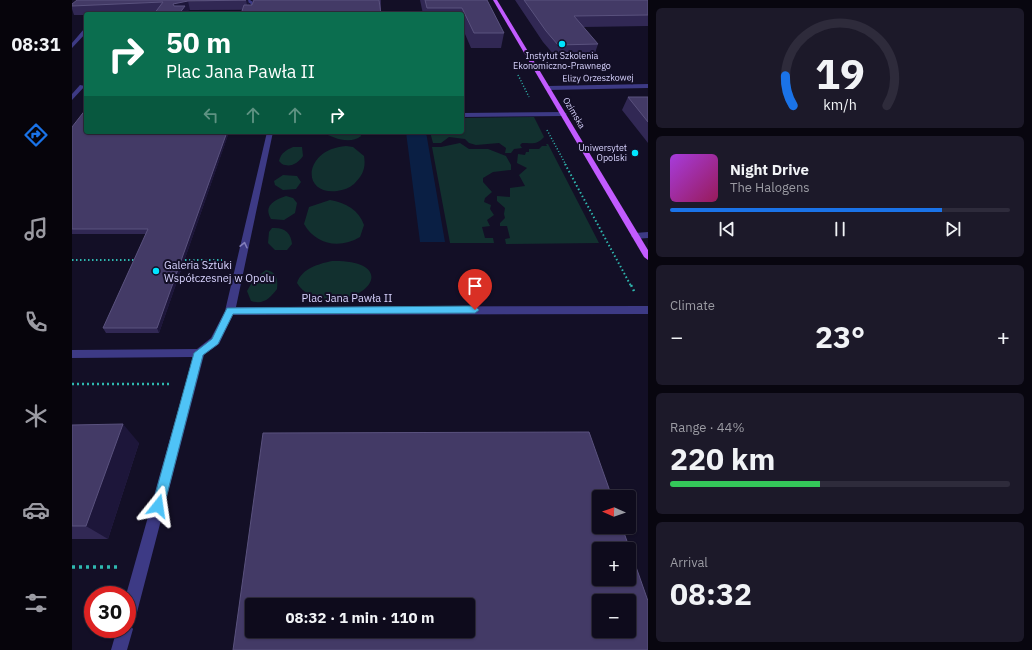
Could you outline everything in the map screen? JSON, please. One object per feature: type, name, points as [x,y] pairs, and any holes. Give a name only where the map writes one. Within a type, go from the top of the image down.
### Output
[{"type":"main road","name":"Ozimska","points":[[495,0],[648,257]]},
{"type":"street","points":[[246,0],[253,3],[251,12]]},
{"type":"street","points":[[72,46],[84,32]]},
{"type":"street","points":[[72,98],[82,86]]},
{"type":"street","name":"Elizy Orzeszkowej","points":[[548,88],[648,86]]},
{"type":"street","points":[[464,115],[564,114]]},
{"type":"street","points":[[72,354],[199,353],[215,341],[230,311],[270,134]]},
{"type":"street","points":[[635,236],[648,236]]},
{"type":"street","name":"Plac Jana Pawła II","points":[[230,311],[644,310]]},
{"type":"street","points":[[136,586],[199,353]]},
{"type":"street","points":[[119,650],[122,638]]},
{"type":"path","points":[[517,74],[631,285],[634,291],[632,297],[644,310]]},
{"type":"path","points":[[72,260],[139,260]]},
{"type":"path","points":[[185,260],[241,260]]},
{"type":"path","points":[[72,384],[191,385]]},
{"type":"path","points":[[72,567],[141,567]]},
{"type":"green space","points":[[534,117],[544,137],[537,142],[522,143],[520,145],[522,148],[514,149],[511,153],[505,153],[506,148],[499,143],[476,145],[469,143],[465,139],[449,137],[441,143],[433,143],[431,134],[464,134],[464,118]]},
{"type":"green space","points":[[326,134],[360,134],[361,136],[357,139],[342,140]]},
{"type":"green space","points":[[460,143],[469,149],[488,149],[506,156],[511,165],[511,170],[493,172],[483,178],[483,182],[492,192],[485,198],[484,202],[491,205],[490,209],[494,215],[487,220],[490,226],[482,227],[485,238],[493,238],[494,243],[450,243],[432,147],[441,147]]},
{"type":"green space","points":[[546,144],[548,144],[599,243],[506,244],[505,239],[510,238],[507,226],[500,226],[500,223],[505,218],[505,208],[497,201],[497,196],[510,197],[510,188],[525,186],[519,175],[527,168],[517,163],[518,154],[525,155],[526,152],[529,152],[529,149],[539,149],[542,146],[547,146]]},
{"type":"green space","points":[[346,146],[353,147],[364,156],[365,164],[360,178],[354,184],[340,191],[325,190],[317,186],[313,179],[312,171],[315,163],[322,155],[332,149]]},
{"type":"green space","points":[[293,147],[302,147],[303,156],[294,164],[282,164],[279,161],[282,154]]},
{"type":"green space","points":[[283,175],[297,176],[301,182],[296,189],[283,190],[275,185],[274,181]]},
{"type":"green space","points":[[286,196],[293,198],[297,203],[295,213],[284,220],[271,219],[268,210],[269,207],[277,199]]},
{"type":"green space","points":[[330,200],[346,205],[359,215],[364,225],[360,237],[352,241],[337,244],[322,241],[309,231],[304,224],[309,207]]},
{"type":"green space","points":[[272,228],[280,228],[288,233],[292,244],[287,250],[275,250],[268,243],[269,232]]},
{"type":"green space","points":[[332,261],[353,263],[365,267],[371,274],[370,282],[365,289],[355,295],[341,299],[325,299],[316,297],[305,292],[299,286],[297,283],[299,278],[307,270],[317,265]]},
{"type":"green space","points":[[266,270],[275,274],[277,289],[266,300],[260,302],[251,301],[247,291],[254,279]]},
{"type":"water","points":[[406,134],[426,134],[445,242],[420,242]]},
{"type":"building","points":[[77,0],[246,0],[188,1],[173,4],[174,6],[185,6],[180,12],[156,12],[163,2],[72,6],[72,4]]},
{"type":"building","points":[[254,0],[379,0],[381,12],[242,12],[244,5],[252,5]]},
{"type":"building","points":[[425,0],[487,0],[504,33],[474,33],[462,8],[427,8]]},
{"type":"building","points":[[524,0],[648,0],[648,15],[574,16],[598,44],[558,45]]},
{"type":"building","points":[[628,97],[648,97],[648,122]]},
{"type":"building","points":[[84,112],[84,134],[226,134],[157,328],[103,328],[148,229],[72,229],[72,127]]},
{"type":"building","points":[[123,424],[86,526],[72,526],[72,425]]},
{"type":"building","points":[[589,432],[610,490],[592,490],[592,534],[624,534],[627,542],[592,542],[592,586],[636,586],[636,567],[648,601],[648,650],[233,650],[263,433]]},
{"type":"place","name":"Instytut Szkolenia Ekonomiczno-Prawnego","points":[[562,44]]},
{"type":"place","name":"Uniwersytet Opolski","points":[[635,153]]},
{"type":"place","name":"Galeria Sztuki Współczesnej w Opolu","points":[[156,271]]},
{"type":"route","points":[[158,506],[199,353],[215,341],[230,311],[475,310]]}]
